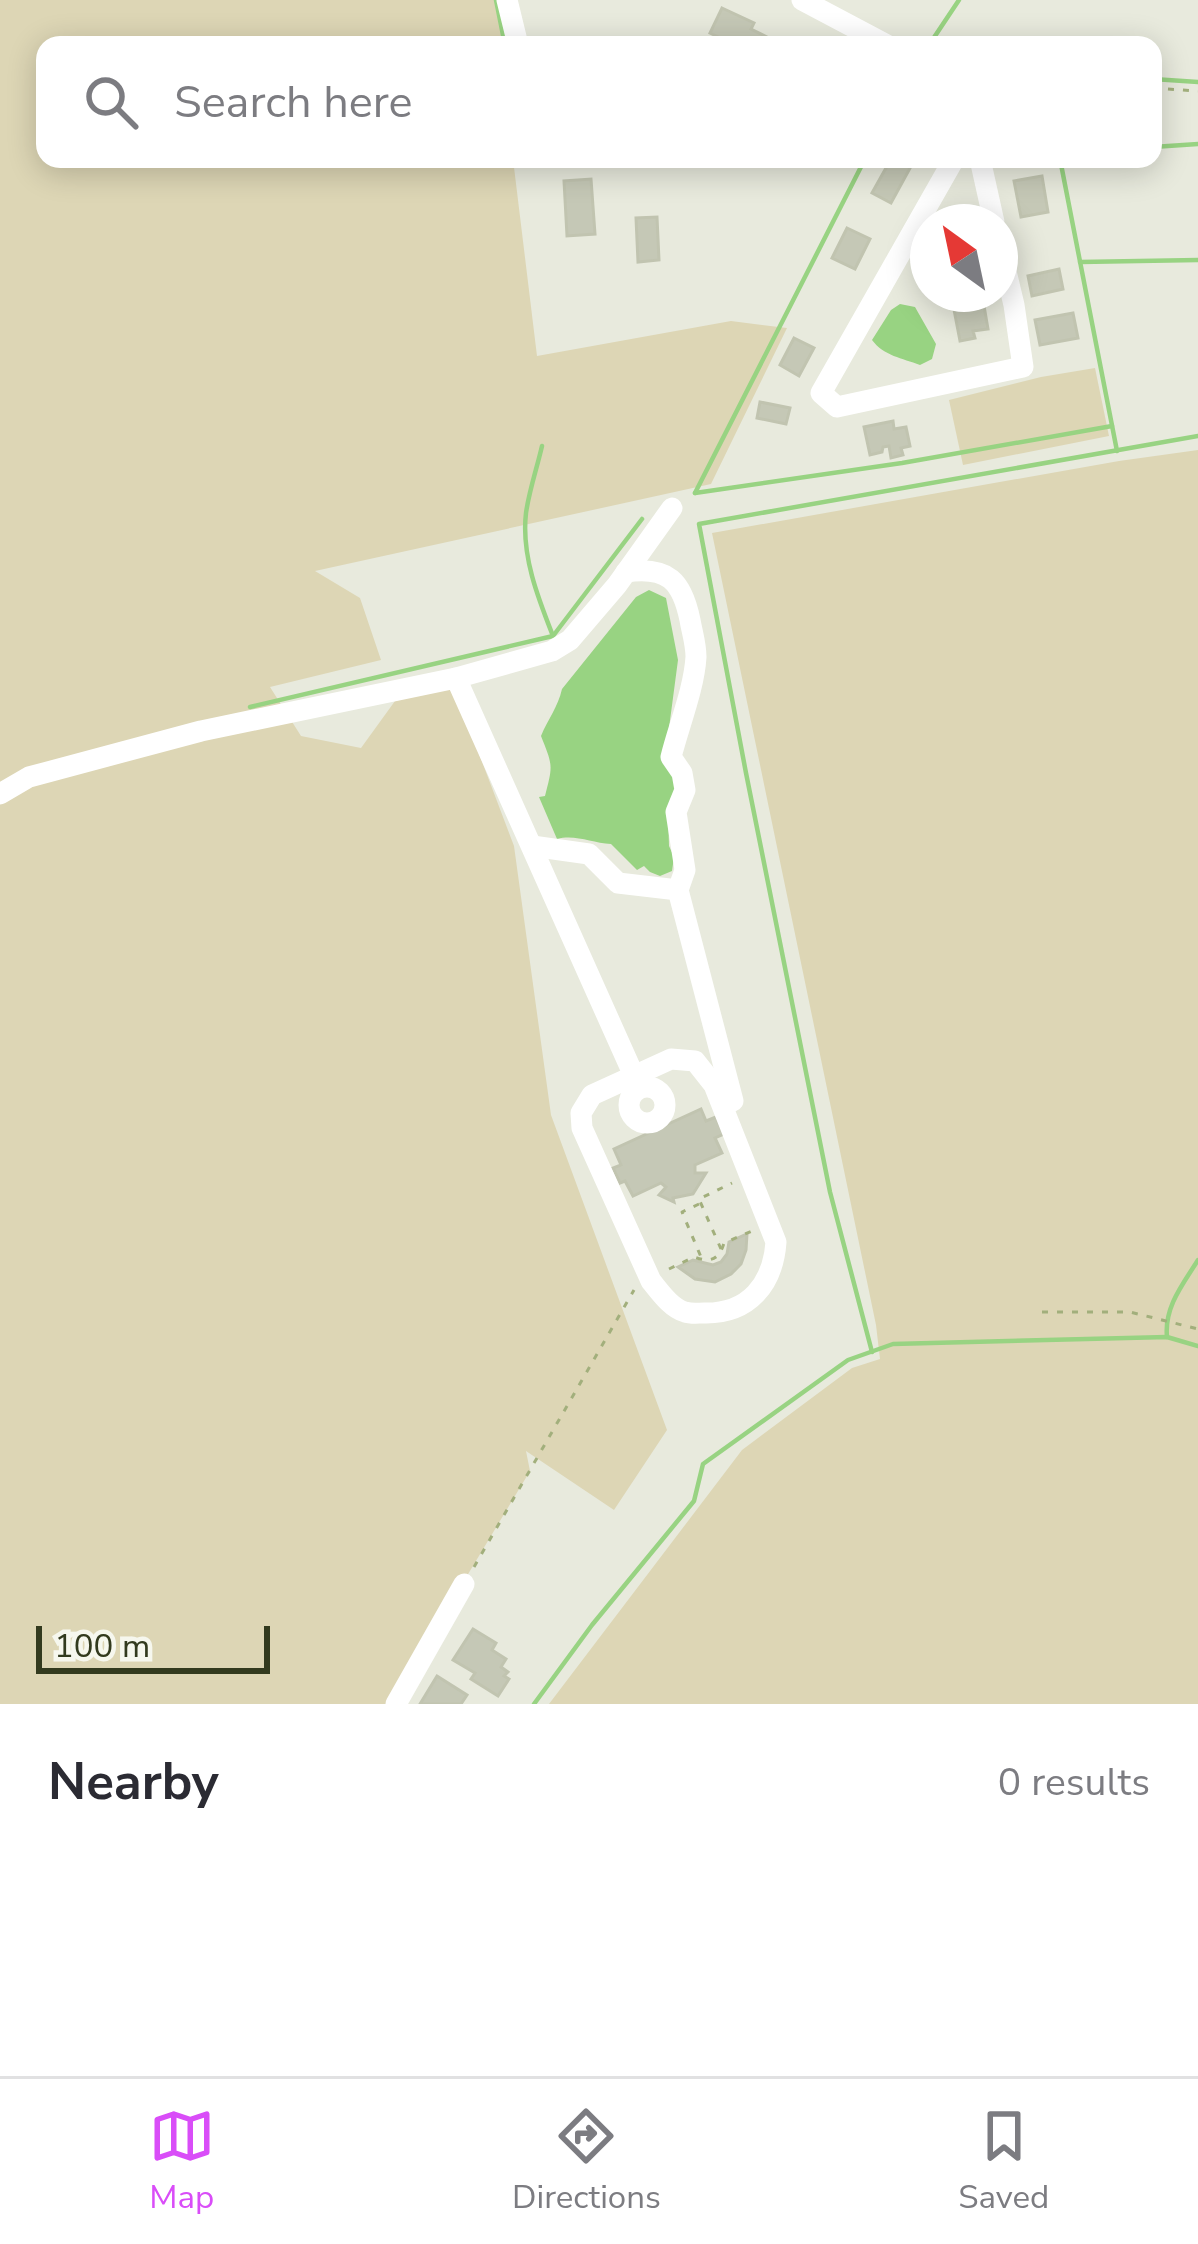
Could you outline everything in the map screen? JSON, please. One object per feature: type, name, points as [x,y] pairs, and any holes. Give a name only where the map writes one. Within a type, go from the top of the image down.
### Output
[{"type":"street","points":[[507,0],[516,36]]},
{"type":"street","points":[[802,0],[870,36]]},
{"type":"street","points":[[928,204],[949,168]]},
{"type":"street","points":[[982,168],[990,204]]},
{"type":"street","points":[[910,236],[821,392],[837,407],[1023,367],[1015,312]]},
{"type":"street","points":[[0,794],[29,777],[201,730],[456,678],[552,651],[570,640],[672,508]]},
{"type":"street","points":[[626,572],[647,569],[676,584],[685,595],[697,651],[671,757],[682,773],[685,790],[676,812],[685,870],[678,890],[736,1114],[724,1120]]},
{"type":"street","points":[[456,678],[637,1081]]},
{"type":"street","points":[[532,846],[589,854],[618,883],[678,890]]},
{"type":"street","points":[[671,1059],[695,1061],[714,1085],[737,1156],[776,1242],[774,1267],[764,1284],[740,1306],[713,1313],[683,1312],[664,1299],[650,1279],[582,1128],[581,1113],[592,1095],[637,1081],[671,1059]]},
{"type":"street","points":[[396,1704],[464,1584]]},
{"type":"path","points":[[1162,89],[1198,91]]},
{"type":"path","points":[[722,1251],[698,1199],[729,1186],[737,1175],[737,1156]]},
{"type":"path","points":[[701,1204],[682,1212],[702,1260]]},
{"type":"path","points":[[464,1584],[636,1287],[694,1257],[714,1259],[724,1244],[770,1223]]},
{"type":"path","points":[[1042,1312],[1130,1312],[1198,1330]]},
{"type":"shaded area","points":[[0,0],[500,0],[509,36],[36,36],[36,168],[514,168],[537,356],[731,321],[787,328],[711,484],[315,571],[360,598],[381,660],[270,687],[301,736],[361,748],[395,701],[453,685],[514,846],[551,1115],[667,1430],[614,1510],[526,1451],[530,1471],[390,1704],[0,1704]]},
{"type":"shaded area","points":[[900,304],[918,312],[936,344],[932,359],[920,365],[888,353],[872,340]]},
{"type":"shaded area","points":[[1095,368],[1109,436],[963,465],[949,400]]},
{"type":"shaded area","points":[[1198,450],[1198,1704],[549,1704],[742,1450],[852,1368],[880,1359],[712,533]]},
{"type":"shaded area","points":[[649,590],[666,598],[678,660],[669,728],[680,789],[668,811],[672,871],[660,876],[644,866],[637,870],[611,844],[557,839],[539,797],[545,796],[550,771],[541,736],[562,689],[636,597]]},
{"type":"building","points":[[722,8],[754,23],[751,29],[765,36],[716,36],[710,33]]},
{"type":"building","points":[[886,168],[910,168],[891,203],[872,193]]},
{"type":"building","points":[[1042,176],[1048,212],[1021,217],[1014,181]]},
{"type":"building","points":[[591,179],[595,234],[567,236],[564,181]]},
{"type":"building","points":[[657,217],[659,260],[638,262],[636,218]]},
{"type":"building","points":[[847,228],[870,239],[855,269],[832,258]]},
{"type":"building","points":[[1059,269],[1063,289],[1032,296],[1028,276]]},
{"type":"building","points":[[954,312],[985,312],[988,329],[973,331],[975,338],[960,341]]},
{"type":"building","points":[[1073,313],[1078,338],[1040,345],[1035,320]]},
{"type":"building","points":[[794,338],[814,348],[799,376],[780,365]]},
{"type":"building","points":[[760,402],[790,408],[786,424],[757,418]]},
{"type":"building","points":[[893,421],[894,429],[906,427],[910,446],[901,448],[903,455],[891,458],[889,446],[870,455],[864,427]]},
{"type":"building","points":[[701,1109],[706,1121],[716,1117],[724,1134],[715,1138],[722,1153],[695,1165],[695,1173],[706,1173],[693,1194],[673,1198],[674,1202],[659,1195],[666,1187],[661,1183],[633,1196],[613,1168],[621,1165],[614,1149]]},
{"type":"building","points":[[747,1234],[741,1264],[715,1282],[695,1279],[678,1267],[693,1260],[721,1262],[729,1242]]},
{"type":"building","points":[[473,1629],[496,1643],[492,1650],[506,1659],[501,1667],[509,1679],[498,1696],[453,1660]]},
{"type":"building","points":[[437,1676],[467,1695],[461,1704],[420,1704]]},
{"type":"waterway","points":[[496,0],[503,36]]},
{"type":"waterway","points":[[935,36],[959,0]]},
{"type":"waterway","points":[[1162,80],[1198,82]]},
{"type":"waterway","points":[[1162,146],[1198,144]]},
{"type":"waterway","points":[[695,493],[860,168]]},
{"type":"waterway","points":[[1062,168],[1117,451]]},
{"type":"waterway","points":[[1080,262],[1198,260]]},
{"type":"waterway","points":[[695,493],[1112,426]]},
{"type":"waterway","points":[[872,1352],[830,1192],[699,524],[1198,436]]},
{"type":"waterway","points":[[542,446],[525,529],[528,560],[553,636]]},
{"type":"waterway","points":[[250,707],[553,636],[642,519]]},
{"type":"waterway","points":[[1167,1337],[1172,1306],[1198,1260]]},
{"type":"waterway","points":[[534,1704],[694,1501],[703,1464],[848,1360],[893,1344],[1167,1337],[1198,1346]]}]
